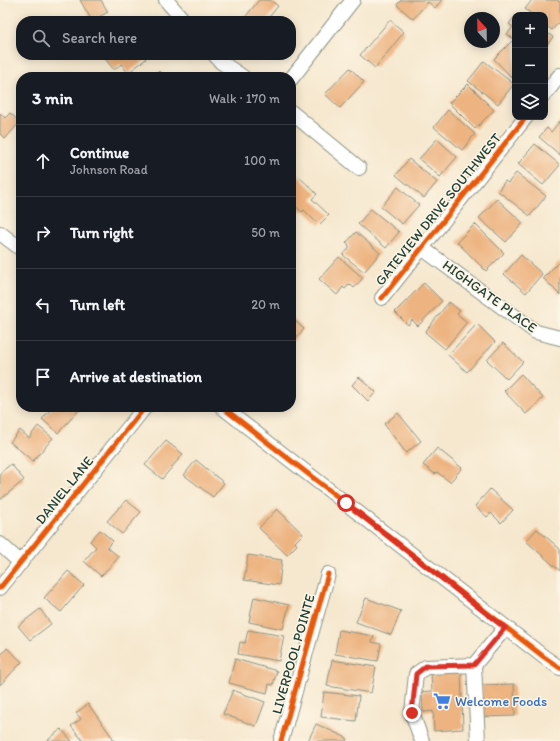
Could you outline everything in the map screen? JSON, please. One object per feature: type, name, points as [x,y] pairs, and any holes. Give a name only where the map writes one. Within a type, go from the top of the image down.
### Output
[{"type":"street","points":[[166,0],[180,16]]},
{"type":"street","points":[[296,73],[353,0]]},
{"type":"street","points":[[219,60],[236,72]]},
{"type":"street","points":[[296,116],[359,168]]},
{"type":"street","name":"GATEVIEW DRIVE SOUTHWEST","points":[[382,298],[524,120]]},
{"type":"street","points":[[0,233],[16,245]]},
{"type":"street","name":"HIGHGATE PLACE","points":[[422,248],[536,332],[560,338]]},
{"type":"street","name":"DANIEL LANE","points":[[0,588],[141,412]]},
{"type":"street","points":[[228,412],[505,628],[560,668]]},
{"type":"street","points":[[0,544],[21,563]]},
{"type":"street","name":"LIVERPOOL POINTE","points":[[281,741],[328,574]]},
{"type":"street","points":[[478,741],[474,665],[505,628]]},
{"type":"street","points":[[422,741],[412,713],[416,674],[426,666],[474,665]]},
{"type":"building","points":[[80,0],[101,0],[108,12],[101,16],[89,16]]},
{"type":"building","points":[[259,0],[270,0],[278,6],[270,16],[246,16]]},
{"type":"building","points":[[401,0],[442,0],[435,8],[428,2],[413,19],[397,5]]},
{"type":"building","points":[[532,0],[557,0],[560,2],[560,21],[552,30],[548,27],[548,12],[529,12],[525,9]]},
{"type":"building","points":[[390,20],[404,32],[375,68],[360,55]]},
{"type":"building","points":[[512,28],[512,38],[507,34]]},
{"type":"building","points":[[548,33],[553,37],[548,43]]},
{"type":"building","points":[[512,41],[512,78],[494,59]]},
{"type":"building","points":[[106,60],[145,60],[129,72],[127,72],[121,64],[114,70]]},
{"type":"building","points":[[484,61],[512,82],[512,86],[498,104],[468,81]]},
{"type":"building","points":[[350,68],[364,82],[340,108],[325,94]]},
{"type":"building","points":[[468,84],[494,110],[475,129],[449,103]]},
{"type":"building","points":[[448,110],[475,134],[462,150],[434,127]]},
{"type":"building","points":[[0,113],[5,118],[10,113],[16,118],[16,127],[5,139],[0,134]]},
{"type":"building","points":[[560,121],[560,155],[539,137],[547,128],[551,132]]},
{"type":"building","points":[[437,139],[457,157],[440,177],[419,159]]},
{"type":"building","points":[[535,144],[560,165],[543,185],[518,164]]},
{"type":"building","points":[[409,159],[437,182],[424,198],[396,175]]},
{"type":"building","points":[[516,173],[546,196],[530,216],[498,191],[505,181],[508,183]]},
{"type":"building","points":[[296,174],[317,194],[312,199],[329,215],[319,225],[304,210],[302,212],[296,207]]},
{"type":"building","points":[[398,187],[419,205],[402,224],[381,207]]},
{"type":"building","points":[[497,199],[523,223],[506,242],[479,218]]},
{"type":"building","points":[[371,209],[399,232],[386,248],[358,224]]},
{"type":"building","points":[[475,224],[504,253],[486,271],[457,242]]},
{"type":"building","points":[[356,232],[380,253],[364,272],[343,255],[350,247],[346,243]]},
{"type":"building","points":[[521,255],[542,274],[526,293],[504,274]]},
{"type":"building","points":[[339,257],[363,278],[354,288],[350,284],[345,289],[343,287],[337,295],[319,279]]},
{"type":"building","points":[[560,261],[560,295],[543,278]]},
{"type":"building","points":[[424,283],[442,301],[418,326],[412,320],[408,325],[395,312]]},
{"type":"building","points":[[449,302],[460,311],[457,314],[467,322],[445,349],[425,332]]},
{"type":"building","points":[[296,322],[304,329],[296,338]]},
{"type":"building","points":[[477,324],[495,342],[467,372],[448,355]]},
{"type":"building","points":[[503,343],[523,362],[507,379],[487,360]]},
{"type":"building","points":[[521,374],[543,398],[526,414],[504,391]]},
{"type":"building","points":[[359,377],[376,392],[368,401],[352,385]]},
{"type":"building","points":[[48,412],[77,412],[58,433],[42,419]]},
{"type":"building","points":[[398,413],[421,441],[406,453],[384,424]]},
{"type":"building","points":[[38,426],[53,438],[33,461],[10,442],[20,430],[29,438]]},
{"type":"building","points":[[166,441],[183,454],[162,479],[145,465]]},
{"type":"building","points":[[437,448],[462,468],[450,482],[437,472],[435,474],[423,465]]},
{"type":"building","points":[[196,460],[224,483],[213,497],[184,475]]},
{"type":"building","points":[[11,464],[24,480],[0,500],[0,473]]},
{"type":"building","points":[[490,489],[513,510],[501,523],[491,513],[487,517],[475,506]]},
{"type":"building","points":[[126,500],[141,512],[122,534],[107,521]]},
{"type":"building","points":[[277,509],[303,534],[295,542],[297,545],[287,555],[259,528]]},
{"type":"building","points":[[537,529],[560,549],[560,571],[526,541]]},
{"type":"building","points":[[100,530],[113,541],[107,547],[119,557],[101,576],[84,561],[96,547],[90,541]]},
{"type":"building","points":[[248,555],[282,560],[279,585],[244,580]]},
{"type":"building","points":[[68,571],[84,585],[61,612],[44,598]]},
{"type":"building","points":[[254,597],[289,605],[283,629],[249,622]]},
{"type":"building","points":[[366,598],[401,611],[391,635],[356,622]]},
{"type":"building","points":[[40,609],[51,624],[30,640],[18,626]]},
{"type":"building","points":[[248,630],[284,636],[279,661],[238,654],[240,642],[245,643]]},
{"type":"building","points":[[339,630],[374,636],[372,642],[381,644],[378,661],[335,654]]},
{"type":"building","points":[[7,648],[22,662],[0,685],[0,656]]},
{"type":"building","points":[[235,659],[277,671],[273,685],[269,684],[267,693],[229,683]]},
{"type":"building","points":[[332,660],[376,667],[371,693],[327,686]]},
{"type":"building","name":"Welcome Foods","points":[[461,671],[463,729],[434,731],[433,711],[423,712],[422,692],[432,691],[431,673]]},
{"type":"building","points":[[514,684],[515,716],[482,717],[482,685]]},
{"type":"building","points":[[233,690],[265,702],[256,726],[223,714]]},
{"type":"building","points":[[324,692],[359,696],[356,721],[321,717]]},
{"type":"building","points":[[88,704],[115,741],[83,741],[71,726],[81,719],[76,713]]},
{"type":"building","points":[[316,724],[347,738],[346,741],[308,741]]},
{"type":"building","points":[[61,729],[72,741],[47,741]]},
{"type":"cycle path","points":[[382,298],[524,120]]},
{"type":"cycle path","points":[[0,588],[141,412]]},
{"type":"cycle path","points":[[228,412],[560,668]]},
{"type":"cycle path","points":[[281,741],[328,574]]},
{"type":"place","name":"Welcome Foods","points":[[442,701]]},
{"type":"route","points":[[346,503],[505,628],[474,665],[426,666],[416,674],[412,713]]}]
